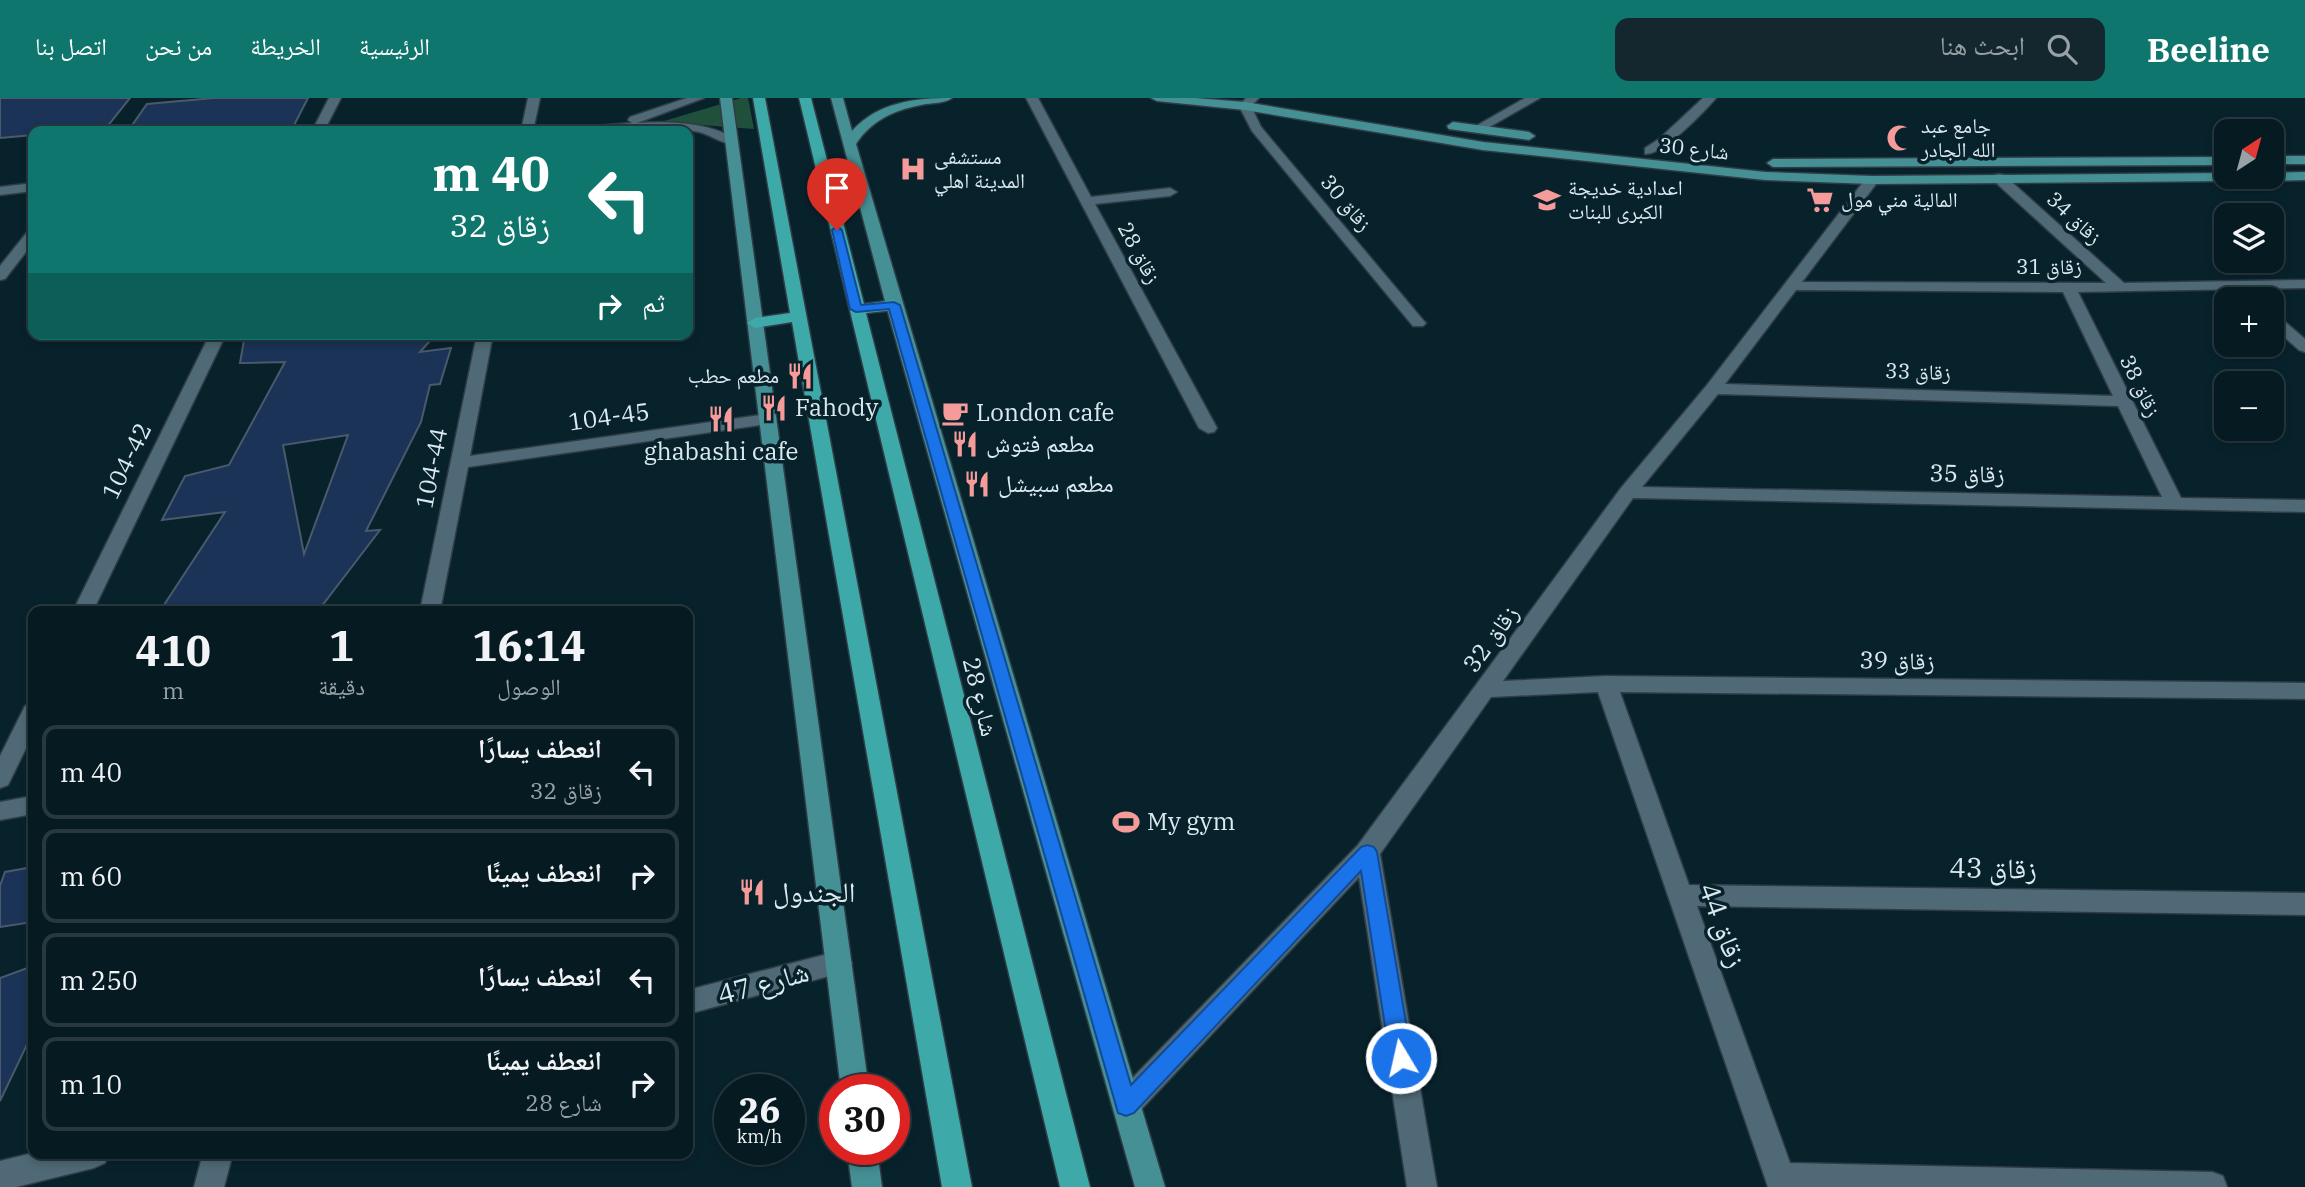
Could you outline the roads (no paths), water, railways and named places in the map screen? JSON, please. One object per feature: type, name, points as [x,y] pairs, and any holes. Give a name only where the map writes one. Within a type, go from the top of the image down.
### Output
[{"type":"highway","points":[[759,98],[957,1187]]},
{"type":"highway","name":"شارع 28","points":[[805,98],[1075,1187]]},
{"type":"highway","points":[[856,309],[894,305]]},
{"type":"highway","points":[[755,323],[798,316]]},
{"type":"main road","points":[[726,98],[853,1074]]},
{"type":"main road","points":[[837,98],[894,305],[1150,1187]]},
{"type":"main road","points":[[850,144],[858,128],[877,115],[911,104],[946,98]]},
{"type":"main road","name":"شارع 30","points":[[1157,98],[1250,102],[1483,146],[1765,176],[1872,180],[2214,177]]},
{"type":"main road","points":[[1270,98],[1420,121]]},
{"type":"main road","points":[[1434,124],[1542,138]]},
{"type":"main road","name":"شارع 30","points":[[1569,141],[1762,162],[2214,161]]},
{"type":"main road","points":[[2284,160],[2305,160]]},
{"type":"main road","points":[[2284,177],[2305,176]]},
{"type":"main road","points":[[864,1165],[867,1187]]},
{"type":"street","points":[[321,126],[335,98]]},
{"type":"street","points":[[528,126],[534,98]]},
{"type":"street","points":[[601,126],[644,117],[698,98]]},
{"type":"street","name":"زقاق 28","points":[[1032,98],[1208,429]]},
{"type":"street","points":[[1475,130],[1534,98]]},
{"type":"street","points":[[1649,151],[1663,142],[1710,98]]},
{"type":"street","name":"زقاق 30","points":[[1250,102],[1256,128],[1418,323]]},
{"type":"street","points":[[693,129],[713,132],[731,141]]},
{"type":"street","name":"زقاق 34","points":[[1999,178],[2120,288]]},
{"type":"street","name":"زقاق 32","points":[[1126,1105],[1367,852],[1488,689],[1628,492],[1713,389],[1872,180]]},
{"type":"street","points":[[0,191],[28,188]]},
{"type":"street","points":[[1088,201],[1170,191]]},
{"type":"street","points":[[0,276],[28,240]]},
{"type":"street","name":"زقاق 31","points":[[2235,287],[2305,284]]},
{"type":"street","name":"زقاق 31","points":[[1793,286],[2214,287]]},
{"type":"street","name":"زقاق 38","points":[[2068,288],[2174,503]]},
{"type":"street","points":[[2284,329],[2305,347]]},
{"type":"street","name":"104-42","points":[[85,606],[215,340]]},
{"type":"street","name":"104-44","points":[[430,606],[484,340]]},
{"type":"street","name":"زقاق 33","points":[[1713,389],[2122,401]]},
{"type":"street","name":"104-45","points":[[457,463],[768,419]]},
{"type":"street","name":"زقاق 35","points":[[1628,492],[2305,506]]},
{"type":"street","name":"زقاق 39","points":[[1488,689],[1606,684],[2305,691]]},
{"type":"street","name":"زقاق 44","points":[[1606,684],[1782,1183]]},
{"type":"street","points":[[0,779],[28,722]]},
{"type":"street","points":[[0,811],[28,805]]},
{"type":"street","points":[[1367,852],[1422,1187]]},
{"type":"street","name":"زقاق 43","points":[[1679,895],[2305,904]]},
{"type":"street","name":"شارع 47","points":[[693,1001],[839,963]]},
{"type":"street","points":[[0,1176],[69,1159]]},
{"type":"street","points":[[209,1187],[216,1159]]},
{"type":"street","points":[[1782,1183],[2212,1187]]},
{"type":"place","name":"جامع عبد الله الجادر","points":[[1900,138]]},
{"type":"place","name":"مستشفى المدينة اهلي","points":[[913,169]]},
{"type":"place","name":"اعدادية خديجة الكبرى للبنات","points":[[1547,200]]},
{"type":"place","name":"المالية مني مول","points":[[1820,200]]},
{"type":"place","name":"مطعم حطب","points":[[800,376]]},
{"type":"place","name":"Fahody","points":[[774,408]]},
{"type":"place","name":"London cafe","points":[[955,413]]},
{"type":"place","name":"ghabashi cafe","points":[[721,419]]},
{"type":"place","name":"مطعم فتوش","points":[[965,444]]},
{"type":"place","name":"مطعم سبيشل","points":[[977,484]]},
{"type":"place","name":"My gym","points":[[1126,822]]},
{"type":"place","name":"الجندول","points":[[752,892]]}]
